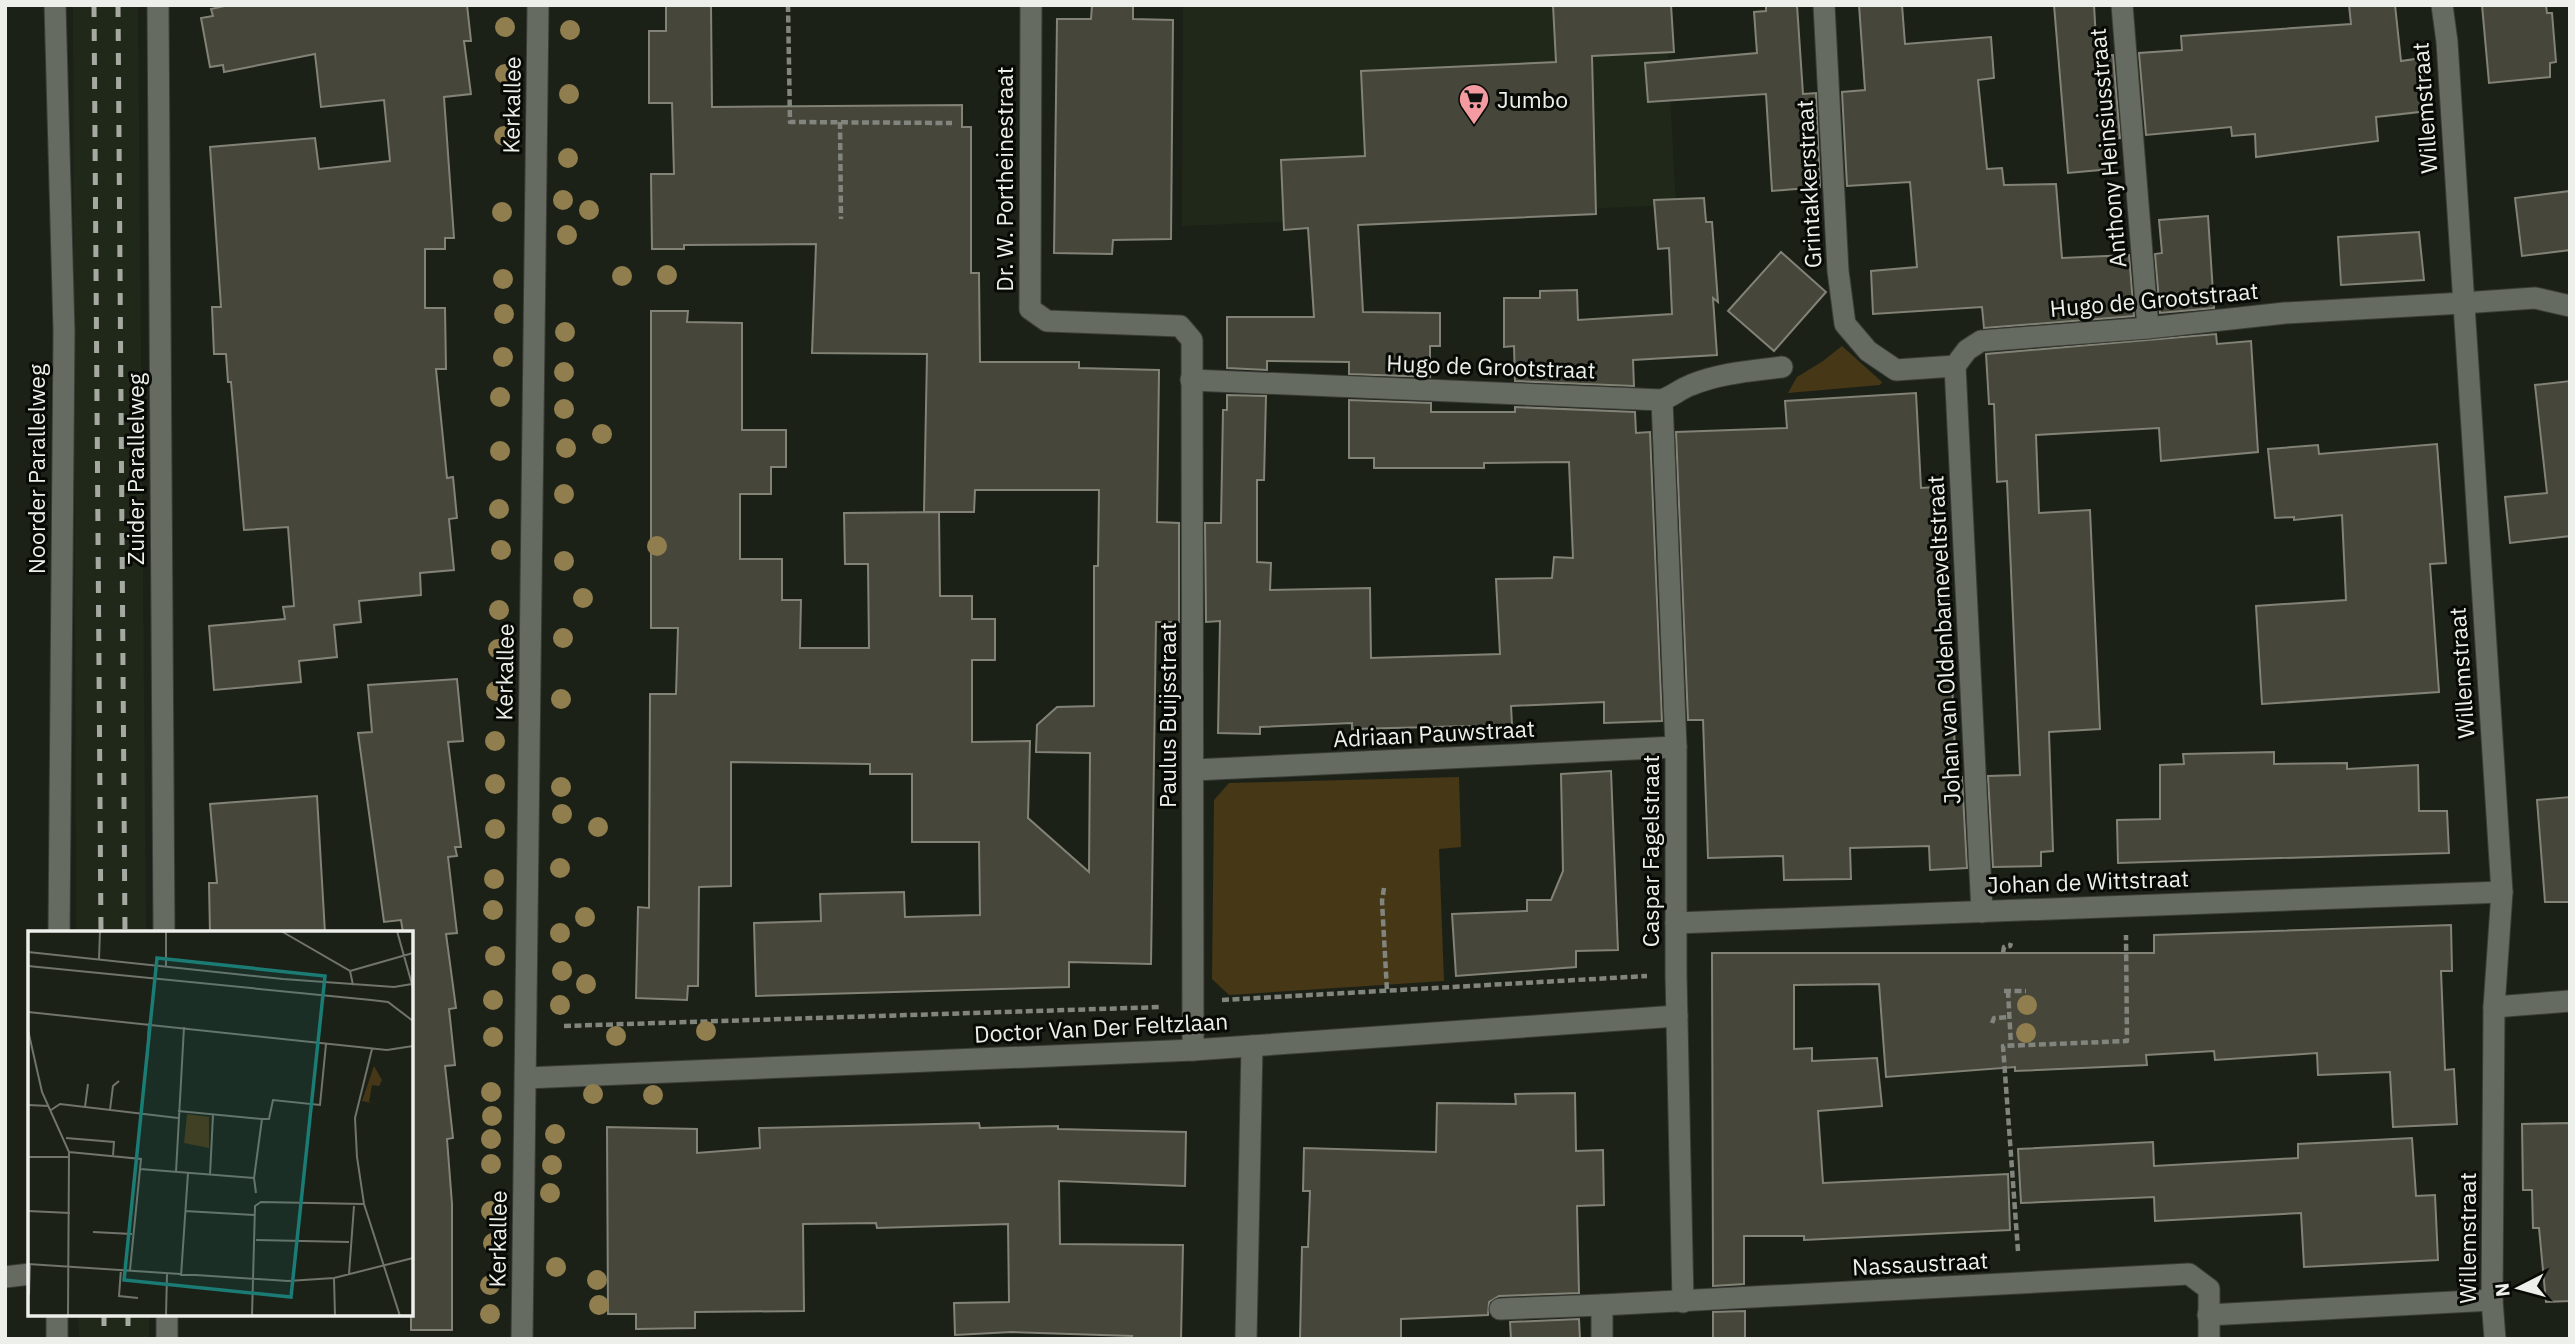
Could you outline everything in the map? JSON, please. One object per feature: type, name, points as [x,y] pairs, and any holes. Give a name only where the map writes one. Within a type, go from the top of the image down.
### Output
[{"type":"street","name":"Noorder Parallelweg","points":[[55,5],[64,331],[59,931]]},
{"type":"street","name":"Zuider Parallelweg","points":[[158,5],[164,931]]},
{"type":"street","name":"Kerkallee","points":[[522,1339],[538,5]]},
{"type":"street","name":"Dr. W. Portheinestraat","points":[[1031,5],[1030,309],[1047,321],[1180,326],[1192,340],[1191,380]]},
{"type":"street","name":"Grintakkerstraat","points":[[1824,5],[1838,271],[1844,324],[1868,351],[1896,370],[1955,366]]},
{"type":"street","name":"Anthony Heinsiusstraat","points":[[2122,5],[2148,328]]},
{"type":"street","name":"Willemstraat","points":[[2442,5],[2447,42],[2502,892],[2494,1007],[2492,1300],[2495,1339]]},
{"type":"street","name":"Hugo de Grootstraat","points":[[1955,366],[1967,350],[1981,341],[2148,328],[2285,313],[2535,298],[2570,306]]},
{"type":"street","name":"Johan van Oldenbarneveltstraat","points":[[1955,366],[1982,912]]},
{"type":"street","name":"Hugo de Grootstraat","points":[[1191,380],[1662,400],[1674,396],[1687,386],[1719,375],[1782,367]]},
{"type":"street","name":"Paulus Buijsstraat","points":[[1191,380],[1193,1051]]},
{"type":"street","name":"Caspar Fagelstraat","points":[[1662,400],[1676,747],[1676,974],[1683,1303]]},
{"type":"street","name":"Adriaan Pauwstraat","points":[[1194,771],[1676,747]]},
{"type":"street","name":"Johan de Wittstraat","points":[[1676,923],[2502,892]]},
{"type":"street","points":[[2494,1007],[2570,1001]]},
{"type":"street","name":"Doctor Van Der Feltzlaan","points":[[526,1078],[1193,1051],[1677,1016]]},
{"type":"street","points":[[1246,1339],[1252,1046]]},
{"type":"street","points":[[5,1277],[28,1274]]},
{"type":"street","name":"Nassaustraat","points":[[1500,1308],[1683,1303],[2189,1274],[2209,1289],[2209,1339]]},
{"type":"street","points":[[2208,1315],[2492,1300]]},
{"type":"street","points":[[1602,1305],[1602,1339]]},
{"type":"street","points":[[57,1316],[57,1339]]},
{"type":"street","points":[[167,1316],[167,1339]]},
{"type":"path","points":[[788,5],[790,122],[953,123]]},
{"type":"path","points":[[840,122],[841,219]]},
{"type":"path","points":[[1384,888],[1382,901],[1387,991]]},
{"type":"path","points":[[2020,1283],[2003,1046],[2127,1041],[2127,906]]},
{"type":"path","points":[[2003,953],[2004,947],[2010,946],[2012,941]]},
{"type":"path","points":[[564,1026],[1130,1009],[1193,1002],[1676,974]]},
{"type":"path","points":[[2011,1046],[2006,991],[2026,991]]},
{"type":"path","points":[[1992,1023],[1994,1018],[2009,1017]]},
{"type":"shaded area","points":[[73,5],[138,5],[146,931],[76,931]]},
{"type":"shaded area","points":[[1183,5],[1665,5],[1676,205],[1182,226]]},
{"type":"shaded area","points":[[1842,346],[1882,382],[1880,385],[1788,393],[1797,377]]},
{"type":"shaded area","points":[[1459,777],[1461,847],[1439,849],[1444,981],[1229,995],[1212,979],[1214,800],[1229,783]]},
{"type":"shaded area","points":[[78,1316],[149,1316],[149,1339],[79,1339]]},
{"type":"building","points":[[229,5],[467,5],[471,41],[464,41],[471,94],[444,97],[454,238],[445,238],[445,249],[425,249],[425,308],[445,308],[446,369],[436,369],[447,478],[453,477],[457,518],[449,519],[454,570],[420,573],[421,595],[359,601],[361,622],[334,625],[337,657],[299,661],[301,682],[214,690],[209,626],[285,619],[283,607],[294,606],[288,527],[244,530],[231,382],[228,382],[226,354],[214,354],[212,307],[221,307],[210,147],[315,138],[319,169],[390,161],[384,100],[321,107],[315,54],[224,72],[223,65],[210,67],[201,18],[213,16],[211,9]]},
{"type":"building","points":[[666,5],[711,5],[712,107],[962,105],[962,127],[971,127],[971,273],[979,273],[980,362],[1079,362],[1079,368],[1159,370],[1157,522],[1179,523],[1179,622],[1156,622],[1151,964],[1069,962],[1069,987],[756,996],[754,923],[821,921],[820,894],[904,892],[905,917],[980,915],[979,842],[912,842],[912,774],[870,774],[870,764],[731,762],[731,886],[699,887],[698,986],[688,986],[687,1000],[636,998],[638,907],[649,908],[650,694],[676,694],[678,628],[651,628],[651,311],[688,311],[687,322],[742,323],[742,430],[786,430],[786,467],[771,467],[771,494],[740,494],[740,559],[782,559],[782,600],[801,600],[800,648],[869,648],[868,564],[845,564],[844,513],[939,512],[924,512],[927,354],[812,353],[816,244],[684,245],[684,249],[652,249],[651,174],[674,174],[672,103],[649,103],[649,31],[666,31]],"holes":[[[975,490],[1099,490],[1098,566],[1094,566],[1094,706],[1057,707],[1037,725],[1036,752],[1090,753],[1089,872],[1028,818],[1030,741],[972,742],[972,660],[995,660],[995,619],[972,619],[972,596],[940,596],[939,512],[974,512]]]},
{"type":"building","points":[[1092,5],[1133,5],[1133,19],[1173,20],[1171,239],[1113,240],[1112,254],[1054,253],[1057,19],[1091,19]]},
{"type":"building","points":[[1553,5],[1671,5],[1674,52],[1592,56],[1596,214],[1358,225],[1363,312],[1440,313],[1440,346],[1430,346],[1430,377],[1349,374],[1349,362],[1267,361],[1267,370],[1227,368],[1227,317],[1314,317],[1308,228],[1284,230],[1281,160],[1365,156],[1361,71],[1556,62]]},
{"type":"building","points":[[1766,5],[1797,5],[1803,94],[1816,93],[1820,187],[1772,191],[1766,94],[1648,102],[1645,63],[1757,53],[1754,12],[1766,11]]},
{"type":"building","points":[[1859,5],[1902,5],[1905,44],[1991,37],[1994,78],[1978,80],[1987,169],[2002,168],[2004,185],[2056,184],[2062,258],[2129,255],[2134,316],[1984,328],[1982,307],[1873,314],[1871,271],[1917,267],[1910,182],[1847,186],[1842,92],[1865,90]]},
{"type":"building","points":[[2054,5],[2094,5],[2097,56],[2113,55],[2120,138],[2109,139],[2111,169],[2068,173]]},
{"type":"building","points":[[2349,5],[2395,5],[2401,61],[2422,58],[2428,111],[2376,117],[2378,141],[2256,157],[2255,134],[2232,136],[2231,127],[2146,135],[2139,53],[2182,50],[2181,36],[2351,24]]},
{"type":"building","points":[[2482,5],[2546,5],[2547,13],[2552,13],[2556,62],[2550,63],[2550,77],[2489,83]]},
{"type":"building","points":[[2570,191],[2570,250],[2522,256],[2515,198]]},
{"type":"building","points":[[1704,198],[1706,222],[1712,222],[1718,302],[1713,298],[1717,355],[1633,360],[1634,386],[1515,381],[1514,346],[1504,347],[1504,298],[1540,298],[1540,291],[1577,290],[1578,320],[1672,314],[1669,248],[1658,249],[1654,200]]},
{"type":"building","points":[[2208,216],[2214,308],[2160,313],[2155,254],[2162,253],[2159,220]]},
{"type":"building","points":[[2419,232],[2424,280],[2341,285],[2338,237]]},
{"type":"building","points":[[1781,252],[1826,292],[1774,351],[1728,311]]},
{"type":"building","points":[[2216,334],[2217,344],[2251,341],[2258,452],[2161,461],[2159,428],[2036,435],[2039,513],[2090,510],[2100,729],[2049,732],[2053,851],[2041,852],[2041,866],[1993,867],[1988,776],[2020,775],[2007,481],[1997,482],[1994,404],[1989,404],[1986,354]]},
{"type":"building","points":[[2570,381],[2570,536],[2510,543],[2505,497],[2547,493],[2535,385]]},
{"type":"building","points":[[1916,393],[1921,488],[1935,487],[1941,556],[1947,556],[1956,778],[1962,777],[1967,868],[1930,870],[1929,846],[1850,848],[1851,879],[1784,880],[1783,856],[1708,858],[1703,720],[1688,720],[1676,432],[1787,428],[1785,401]]},
{"type":"building","points":[[1227,395],[1266,396],[1264,480],[1257,480],[1257,562],[1271,563],[1270,590],[1370,588],[1371,658],[1500,654],[1496,579],[1552,578],[1554,557],[1573,558],[1569,462],[1484,463],[1484,468],[1374,468],[1374,458],[1349,458],[1349,400],[1431,403],[1431,412],[1515,412],[1515,407],[1635,412],[1636,433],[1650,432],[1662,721],[1604,723],[1604,702],[1511,706],[1512,725],[1352,729],[1352,723],[1260,727],[1260,734],[1218,733],[1220,621],[1206,622],[1205,523],[1221,523],[1223,410],[1227,410]]},
{"type":"building","points":[[2437,444],[2446,563],[2430,564],[2439,692],[2262,704],[2256,606],[2346,600],[2342,515],[2294,520],[2294,517],[2275,518],[2268,449],[2318,445],[2319,454]]},
{"type":"building","points":[[457,679],[463,741],[448,742],[461,847],[455,847],[457,856],[448,857],[457,933],[446,934],[456,1008],[449,1009],[455,1065],[445,1066],[453,1138],[447,1139],[452,1204],[452,1330],[411,1330],[413,931],[403,931],[401,920],[384,922],[358,733],[372,732],[368,685]]},
{"type":"building","points":[[2274,752],[2274,764],[2347,763],[2347,769],[2418,765],[2419,811],[2447,811],[2449,853],[2118,863],[2117,820],[2160,819],[2160,765],[2184,764],[2183,754]]},
{"type":"building","points":[[1611,771],[1618,950],[1576,951],[1576,967],[1456,976],[1452,914],[1527,911],[1527,900],[1551,900],[1563,871],[1561,774]]},
{"type":"building","points":[[317,796],[325,931],[210,931],[209,883],[217,883],[210,804]]},
{"type":"building","points":[[2570,797],[2570,902],[2545,902],[2537,800]]},
{"type":"building","points":[[2451,925],[2452,971],[2441,971],[2445,1070],[2454,1069],[2457,1124],[2393,1127],[2390,1072],[2318,1075],[2317,1053],[2215,1060],[2214,1051],[2146,1055],[2147,1065],[2015,1071],[2015,1067],[1886,1077],[1879,984],[1794,985],[1794,1049],[1812,1048],[1812,1061],[1877,1058],[1882,1106],[1818,1111],[1823,1183],[2008,1174],[2010,1230],[1804,1240],[1804,1236],[1744,1236],[1744,1284],[1713,1286],[1712,953],[2154,953],[2154,935]]},
{"type":"building","points":[[1575,1093],[1576,1151],[1603,1150],[1604,1205],[1577,1206],[1579,1293],[1499,1296],[1489,1302],[1488,1315],[1401,1319],[1401,1339],[1300,1339],[1302,1247],[1308,1247],[1310,1191],[1303,1191],[1304,1148],[1436,1152],[1437,1103],[1516,1104],[1515,1094]]},
{"type":"building","points":[[979,1123],[980,1128],[1058,1126],[1058,1129],[1186,1132],[1185,1186],[1059,1181],[1060,1244],[1183,1245],[1181,1339],[1012,1332],[955,1335],[954,1303],[1009,1302],[1008,1224],[877,1228],[876,1223],[803,1224],[804,1311],[695,1312],[695,1328],[636,1329],[636,1314],[608,1314],[607,1127],[697,1129],[697,1153],[760,1148],[759,1128]]},
{"type":"building","points":[[2570,1123],[2570,1301],[2546,1302],[2539,1228],[2533,1228],[2532,1190],[2523,1190],[2522,1124]]},
{"type":"building","points":[[2412,1138],[2416,1196],[2435,1195],[2438,1260],[2304,1267],[2301,1213],[2155,1221],[2154,1197],[2021,1203],[2018,1149],[2153,1142],[2154,1166],[2298,1158],[2298,1144]]},
{"type":"building","points":[[1745,1311],[1745,1339],[1713,1339],[1713,1312]]},
{"type":"building","points":[[1579,1319],[1580,1339],[1511,1339],[1510,1322]]},
{"type":"railway","points":[[94,5],[101,931]]},
{"type":"railway","points":[[118,5],[125,931]]},
{"type":"railway","points":[[104,1316],[104,1339]]},
{"type":"railway","points":[[128,1316],[128,1339]]},
{"type":"place","name":"Jumbo","points":[[1474,126]]}]
